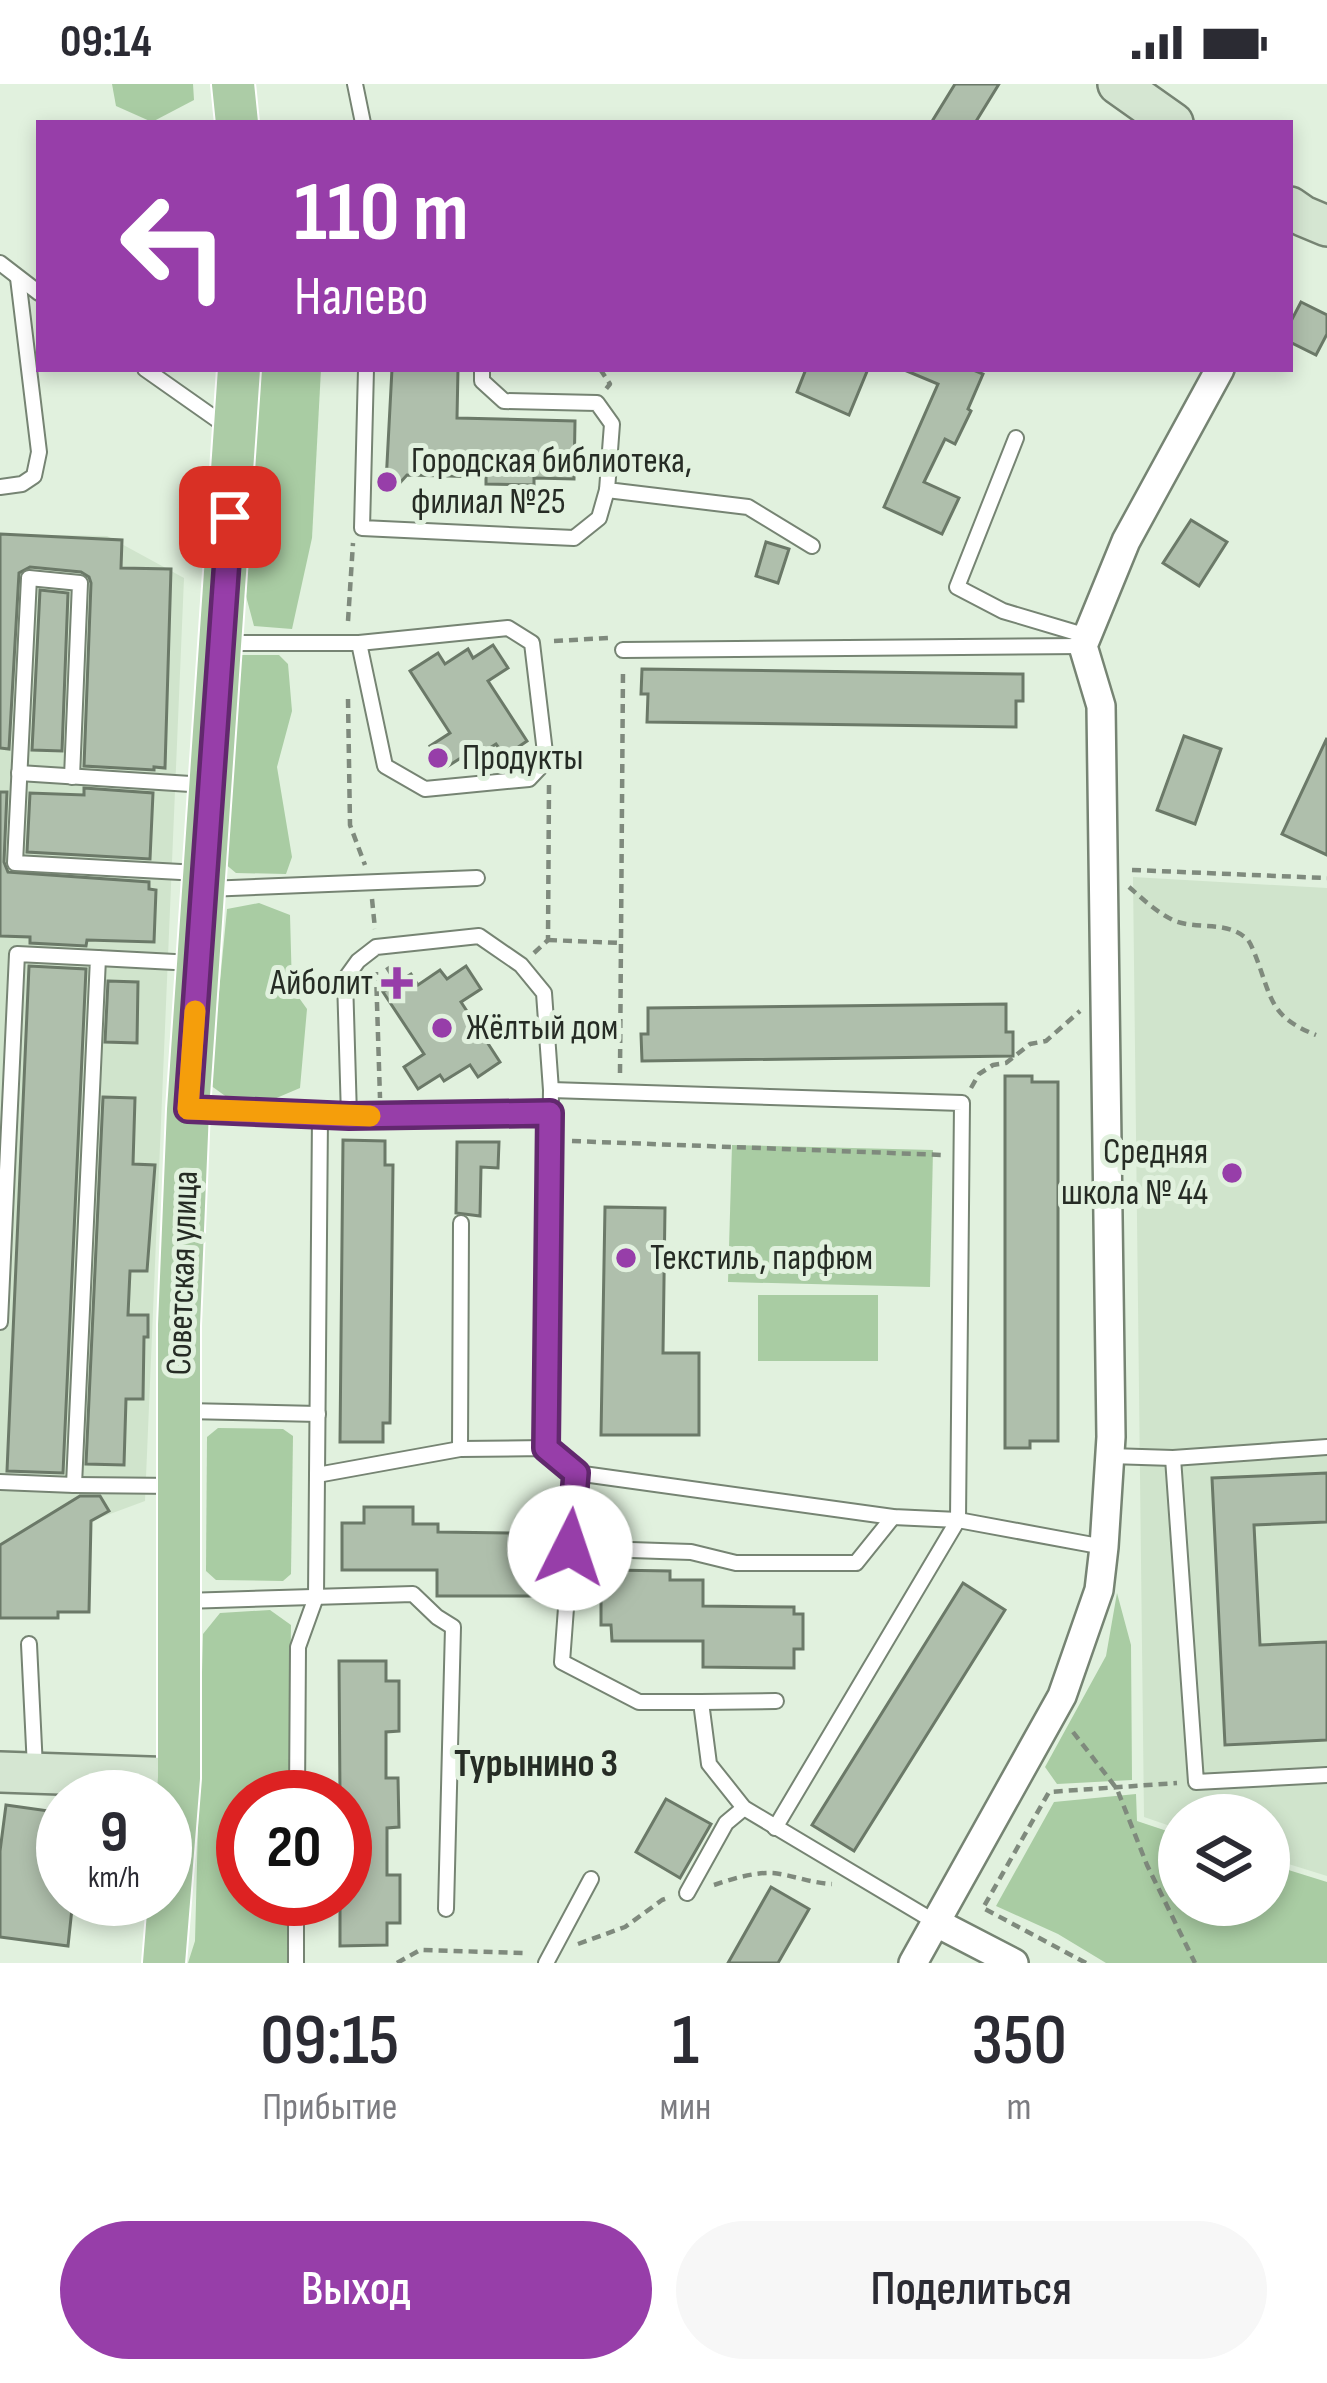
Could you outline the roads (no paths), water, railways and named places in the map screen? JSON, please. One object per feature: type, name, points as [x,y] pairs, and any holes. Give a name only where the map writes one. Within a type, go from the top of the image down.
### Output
[{"type":"main road","points":[[233,84],[236,120]]},
{"type":"main road","name":"Советская улица","points":[[179,1770],[179,1325],[188,1109],[239,372]]},
{"type":"main road","name":"Советская улица","points":[[164,1963],[167,1926]]},
{"type":"street","points":[[1118,84],[1169,120]]},
{"type":"street","points":[[913,1963],[1062,1696],[1099,1590],[1110,1456],[1106,998],[1101,706],[1085,641],[1126,541],[1218,372]]},
{"type":"street","points":[[935,1922],[1014,1963]]},
{"type":"lane","points":[[355,84],[362,120]]},
{"type":"lane","points":[[0,263],[36,291]]},
{"type":"lane","points":[[0,487],[22,484],[34,476],[39,452],[18,278]]},
{"type":"lane","points":[[149,372],[235,433]]},
{"type":"lane","points":[[366,372],[362,528],[574,538],[599,518],[607,490],[612,424],[597,403],[503,401],[482,381],[482,372]]},
{"type":"lane","points":[[1016,438],[957,587],[1003,611],[1085,641]]},
{"type":"lane","points":[[607,490],[748,507],[812,546]]},
{"type":"lane","points":[[72,777],[80,583],[28,578],[15,862],[204,881],[477,878]]},
{"type":"lane","points":[[222,643],[353,643],[508,628],[532,643],[546,760],[529,779],[425,788],[385,766],[353,643]]},
{"type":"lane","points":[[623,650],[1085,641]]},
{"type":"lane","points":[[19,773],[211,785]]},
{"type":"lane","points":[[349,1116],[345,979],[376,947],[478,936],[521,965],[544,993],[551,1090],[546,1448]]},
{"type":"lane","points":[[0,1322],[17,954],[199,963]]},
{"type":"lane","points":[[74,1485],[98,958]]},
{"type":"lane","points":[[551,1090],[962,1103],[958,1520],[775,1828]]},
{"type":"lane","points":[[188,1109],[320,1116],[550,1113]]},
{"type":"lane","points":[[297,1770],[298,1647],[316,1597],[320,1116]]},
{"type":"lane","points":[[460,1449],[461,1223]]},
{"type":"lane","points":[[178,1411],[318,1414]]},
{"type":"lane","points":[[1110,1456],[1173,1458],[1327,1447]]},
{"type":"lane","points":[[317,1475],[460,1449],[546,1448],[576,1473],[893,1517],[958,1520],[1104,1547]]},
{"type":"lane","points":[[1173,1458],[1196,1782],[1327,1775]]},
{"type":"lane","points":[[576,1473],[562,1662],[639,1702],[776,1701]]},
{"type":"lane","points":[[0,1482],[179,1486]]},
{"type":"lane","points":[[570,1548],[691,1552],[736,1563],[856,1563],[893,1517]]},
{"type":"lane","points":[[178,1601],[413,1594],[453,1627],[446,1910]]},
{"type":"lane","points":[[17,1773],[29,1644]]},
{"type":"lane","points":[[701,1702],[709,1764],[743,1808],[935,1922]]},
{"type":"lane","points":[[687,1893],[726,1823],[743,1808]]},
{"type":"lane","points":[[548,1958],[591,1879]]},
{"type":"lane","points":[[296,1926],[296,1963]]},
{"type":"place","name":"Городская библиотека, филиал №25","points":[[387,482]]},
{"type":"place","name":"Продукты","points":[[438,758]]},
{"type":"place","name":"Айболит","points":[[397,983]]},
{"type":"place","name":"Жёлтый дом","points":[[442,1028]]},
{"type":"place","name":"Средняя школа № 44","points":[[1232,1173]]},
{"type":"place","name":"Текстиль, парфюм","points":[[626,1258]]},
{"type":"district","name":"Турынино 3","points":[[536,1764]]}]
